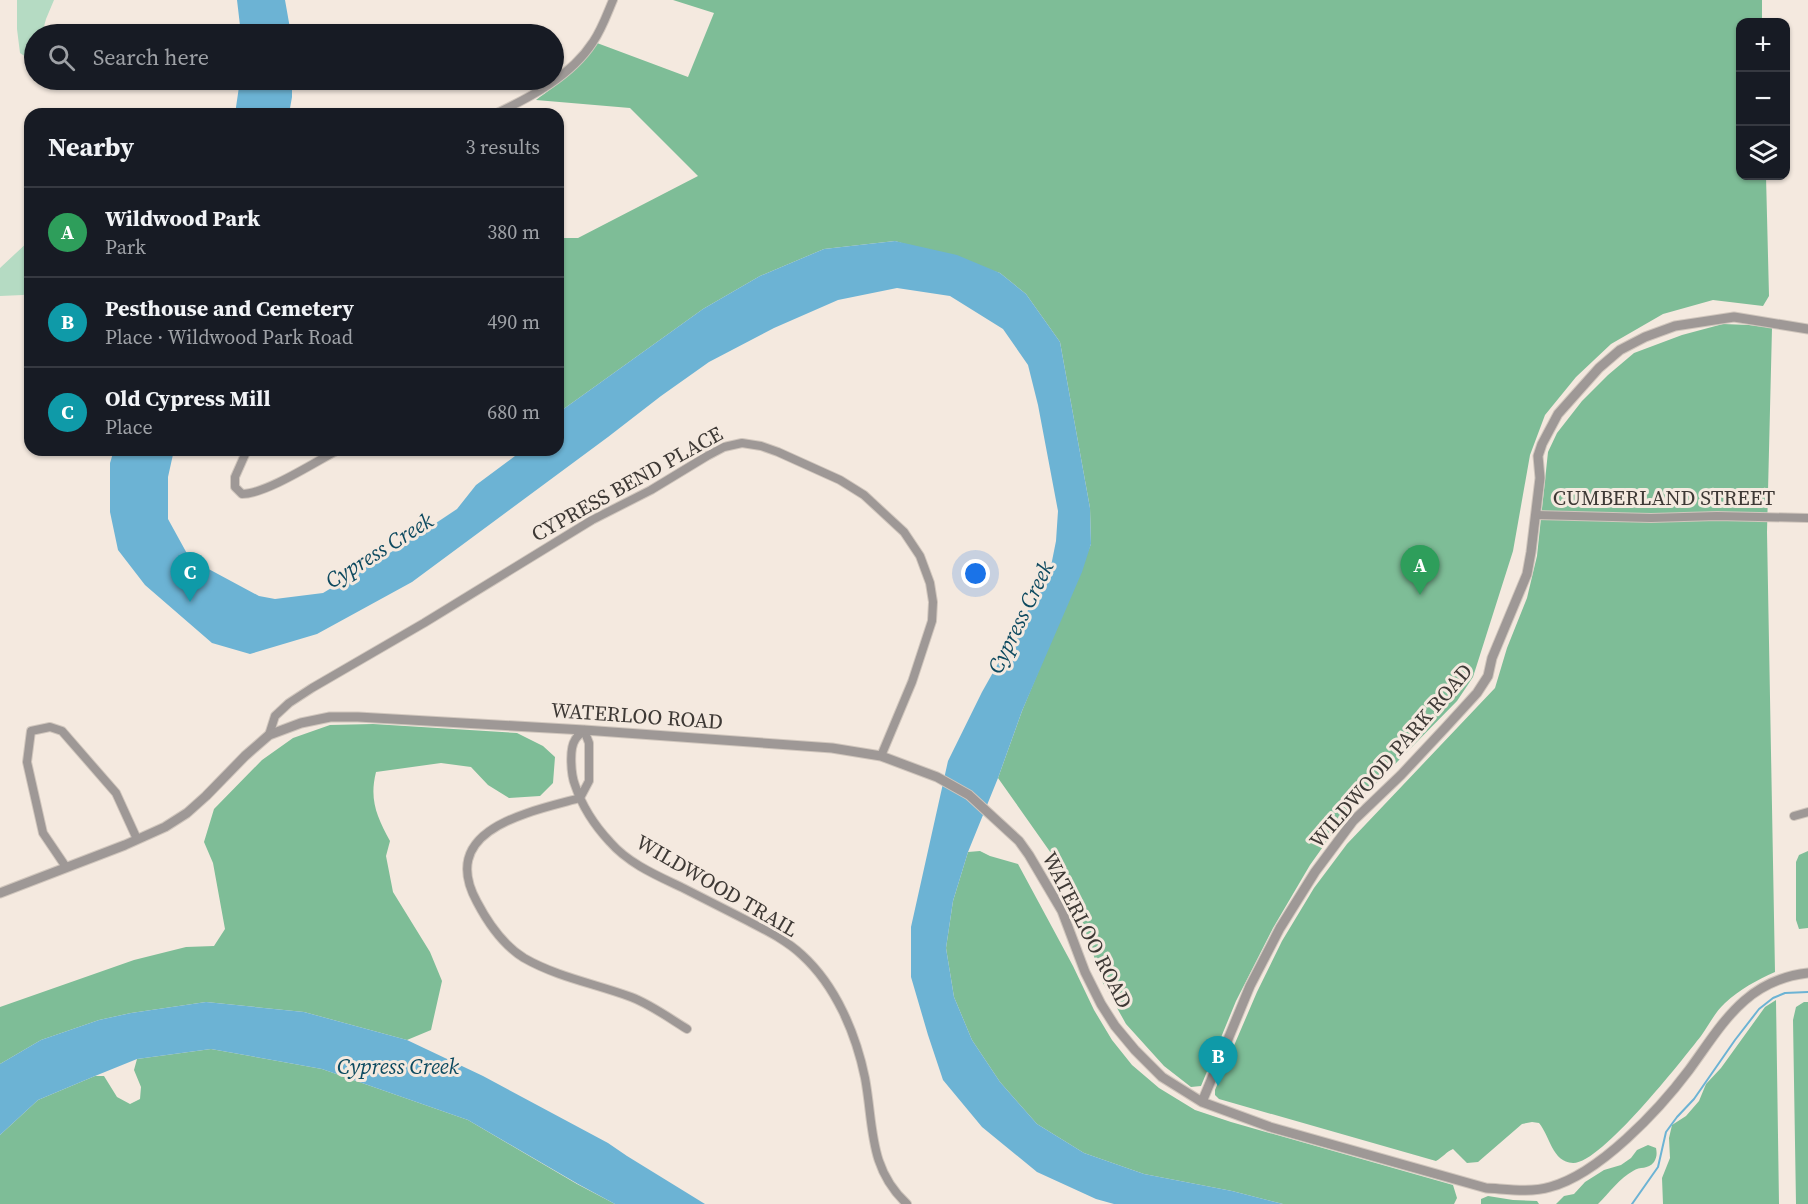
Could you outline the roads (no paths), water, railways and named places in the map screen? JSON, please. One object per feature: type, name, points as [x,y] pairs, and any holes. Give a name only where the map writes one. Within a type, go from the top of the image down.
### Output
[{"type":"street","points":[[564,72],[582,56],[599,33],[613,0]]},
{"type":"street","points":[[506,108],[539,90]]},
{"type":"street","name":"WILDWOOD PARK ROAD","points":[[1202,1102],[1250,986],[1280,928],[1315,872],[1353,821],[1445,728],[1477,693],[1488,676],[1492,658],[1527,574],[1532,552],[1540,478],[1539,456],[1542,444],[1558,414],[1599,368],[1620,350],[1645,337],[1675,326],[1734,317],[1808,328]]},
{"type":"street","name":"CYPRESS BEND PLACE","points":[[269,735],[275,716],[312,688],[424,623],[592,520],[651,490],[724,447],[742,443],[778,452],[840,480],[864,495],[904,532],[920,556],[930,583],[933,602],[932,621],[912,681],[881,756]]},
{"type":"street","points":[[245,456],[235,477],[235,487],[242,494],[252,494],[269,487],[327,456]]},
{"type":"street","name":"CUMBERLAND STREET","points":[[1536,515],[1808,518]]},
{"type":"street","name":"WATERLOO ROAD","points":[[0,893],[165,827],[187,813],[269,735],[301,723],[330,717],[584,730],[832,747],[881,756],[938,777],[969,795],[1019,841],[1062,911],[1084,972],[1101,1004],[1115,1026],[1135,1050],[1162,1077],[1202,1102],[1270,1127],[1486,1188],[1518,1190],[1549,1188],[1570,1180],[1595,1165],[1645,1122],[1687,1072],[1724,1020],[1743,1000],[1766,985],[1793,975],[1808,974]]},
{"type":"street","points":[[66,867],[43,833],[27,762],[31,731],[50,727],[62,731],[116,794],[137,839]]},
{"type":"street","points":[[584,730],[589,743],[589,781],[580,798],[520,815],[480,838],[469,854],[467,862],[466,872],[470,890],[500,937],[521,956],[546,970],[634,998],[687,1029]]},
{"type":"street","name":"WILDWOOD TRAIL","points":[[584,730],[573,742],[573,779],[588,813],[611,843],[640,867],[774,934],[802,955],[822,978],[844,1011],[858,1047],[874,1145],[882,1172],[908,1204]]},
{"type":"street","points":[[1794,816],[1808,812]]},
{"type":"water","points":[[237,0],[285,0],[289,24],[240,24]]},
{"type":"water","points":[[239,90],[292,90],[290,108],[236,108]]},
{"type":"water","name":"Cypress Creek","points":[[895,241],[957,255],[1000,273],[1026,294],[1060,342],[1090,508],[1091,544],[1082,572],[1022,711],[968,852],[953,901],[946,948],[954,997],[972,1040],[1000,1082],[1037,1124],[1084,1153],[1144,1174],[1232,1191],[1283,1204],[1114,1204],[1096,1199],[1037,1172],[982,1127],[943,1080],[911,977],[911,927],[948,761],[982,692],[1050,571],[1056,541],[1058,511],[1028,365],[1003,329],[950,296],[897,288],[838,300],[774,328],[709,362],[412,582],[317,634],[250,654],[212,643],[145,585],[118,550],[110,512],[110,463],[112,456],[173,456],[168,477],[168,519],[190,559],[259,596],[275,599],[323,593],[403,545],[457,509],[476,485],[515,456],[564,456],[564,409],[703,309],[760,276],[824,249]]},
{"type":"water","name":"Cypress Creek","points":[[206,1002],[304,1012],[407,1040],[483,1076],[608,1143],[705,1204],[615,1204],[468,1120],[322,1069],[211,1049],[137,1059],[95,1076],[38,1100],[0,1135],[0,1064],[41,1040],[99,1020]]},
{"type":"waterway","points":[[1632,1204],[1658,1167],[1666,1132],[1694,1099],[1759,1009],[1773,998],[1785,993],[1808,992]]},
{"type":"place","name":"Wildwood Park","points":[[1420,595]]},
{"type":"place","name":"Old Cypress Mill","points":[[190,602]]},
{"type":"place","name":"Pesthouse and Cemetery","points":[[1218,1086]]}]
